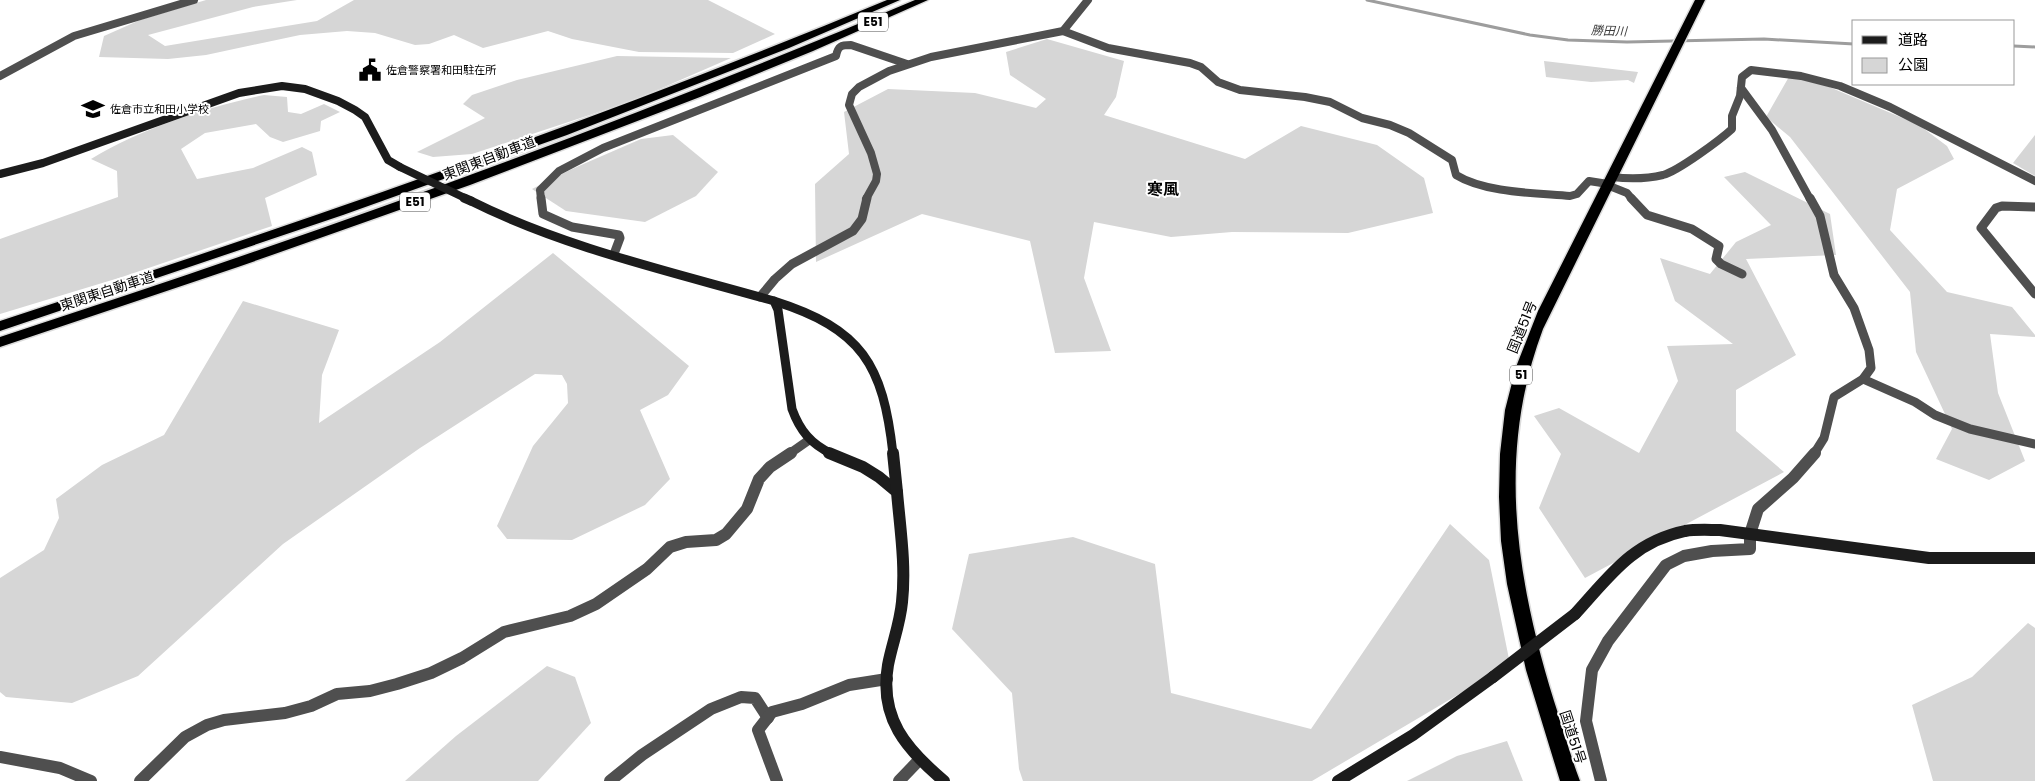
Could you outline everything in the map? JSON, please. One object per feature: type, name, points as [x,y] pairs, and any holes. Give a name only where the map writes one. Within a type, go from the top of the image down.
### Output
[{"type":"highway","name":"東関東自動車道","points":[[0,326],[410,189],[609,115],[895,0]]},
{"type":"highway","name":"東関東自動車道","points":[[0,342],[197,278],[419,200],[629,121],[824,43],[923,0]]},
{"type":"highway","name":"国道51号","points":[[1570,781],[1538,682],[1518,603],[1508,536],[1509,447],[1514,405],[1531,342],[1555,289],[1700,0]]},
{"type":"street","points":[[0,76],[74,36],[194,0]]},
{"type":"street","points":[[1063,31],[1088,0]]},
{"type":"street","points":[[760,297],[771,283],[792,264],[857,227],[868,195],[876,183],[876,171],[871,153],[849,105],[852,94],[859,87],[907,64],[931,57],[1063,31],[1108,48],[1190,63],[1201,67],[1218,82],[1240,90],[1305,97],[1330,102],[1362,118],[1390,125],[1409,133],[1452,160],[1453,170],[1457,177],[1478,185],[1570,196],[1577,194],[1589,181],[1609,182],[1665,175],[1718,142],[1732,129],[1732,116],[1740,96],[1742,77],[1751,70],[1801,76],[1840,86],[1890,107],[2035,181]]},
{"type":"street","points":[[614,254],[620,238],[619,235],[572,227],[544,214],[540,190],[559,172],[603,148],[836,56],[838,48],[842,46],[851,45],[907,64]]},
{"type":"street","points":[[0,174],[43,163],[239,93],[282,86],[305,89],[338,101],[365,117],[388,160],[507,218],[561,239],[798,308],[841,332],[857,346],[870,362],[878,377],[883,393],[896,492],[902,600],[887,680],[890,720],[903,742],[944,781]]},
{"type":"street","points":[[1600,781],[1586,721],[1592,670],[1608,641],[1666,565],[1684,556],[1750,549],[1750,534],[1758,509],[1811,459],[1824,438],[1834,397],[1863,379],[1871,368],[1869,350],[1854,308],[1834,275],[1820,216],[1772,130],[1741,88]]},
{"type":"street","points":[[1609,182],[1626,192],[1647,216],[1692,229],[1712,240],[1719,246],[1716,259],[1742,274]]},
{"type":"street","points":[[2035,207],[2002,206],[1996,208],[1981,228],[2035,294]]},
{"type":"street","points":[[774,301],[778,310],[792,409],[796,424],[809,440],[821,449],[876,475],[896,492]]},
{"type":"street","points":[[1863,379],[1915,402],[1934,415],[1970,429],[2035,444]]},
{"type":"street","points":[[140,781],[185,738],[207,725],[224,720],[285,713],[311,706],[337,694],[370,691],[397,684],[431,673],[462,658],[504,632],[570,616],[596,604],[647,569],[670,547],[686,542],[716,540],[726,534],[747,509],[759,479],[770,467],[809,440]]},
{"type":"street","points":[[1339,781],[1413,735],[1493,677],[1575,614],[1630,555],[1656,540],[1686,532],[1720,530],[1929,558],[2035,558]]},
{"type":"street","points":[[777,781],[758,730],[772,712],[802,704],[849,685],[887,680]]},
{"type":"street","points":[[610,781],[642,755],[711,709],[741,696],[755,698],[768,718]]},
{"type":"street","points":[[0,757],[60,768],[91,781]]},
{"type":"street","points":[[899,781],[920,759]]},
{"type":"green space","points":[[206,0],[297,0],[253,7],[148,35],[165,46],[317,21],[354,0],[708,0],[775,34],[733,53],[639,52],[572,39],[548,31],[483,48],[454,35],[429,44],[415,45],[375,33],[347,31],[300,35],[206,55],[168,59],[99,57],[104,36],[140,20]]},
{"type":"green space","points":[[1047,39],[1124,61],[1116,97],[1104,115],[1245,159],[1301,126],[1377,145],[1424,178],[1433,213],[1348,233],[1232,232],[1171,237],[1094,222],[1084,278],[1111,351],[1055,353],[1030,241],[922,214],[816,262],[815,184],[849,154],[844,112],[888,89],[975,93],[1036,108],[1046,99],[1010,75],[1006,52]]},
{"type":"green space","points":[[617,56],[731,58],[632,101],[472,154],[433,157],[417,152],[485,118],[463,104],[472,95],[517,80]]},
{"type":"green space","points":[[1544,61],[1638,72],[1634,83],[1628,80],[1591,82],[1546,77]]},
{"type":"green space","points":[[1790,75],[1827,86],[1919,125],[1947,146],[1954,159],[1897,189],[1890,230],[1947,292],[2012,307],[2035,335],[2035,337],[1990,334],[1998,393],[2025,461],[1989,480],[1936,459],[1952,429],[1916,352],[1910,292],[1790,137],[1766,117]]},
{"type":"green space","points":[[264,95],[287,97],[288,112],[301,114],[324,104],[340,112],[321,121],[320,131],[283,142],[270,137],[256,124],[205,133],[181,149],[197,179],[253,168],[302,147],[312,152],[317,175],[265,198],[272,226],[122,277],[0,314],[0,239],[118,197],[117,171],[91,159],[132,138],[174,120]]},
{"type":"green space","points":[[673,135],[718,172],[696,196],[645,222],[566,211],[532,189],[572,169],[641,139]]},
{"type":"green space","points":[[2035,135],[2035,176],[2013,163]]},
{"type":"green space","points":[[1745,172],[1830,214],[1836,255],[1746,259],[1796,355],[1736,390],[1736,431],[1784,472],[1585,578],[1539,508],[1561,454],[1534,416],[1559,408],[1639,453],[1678,381],[1667,346],[1733,344],[1675,301],[1660,258],[1710,274],[1736,242],[1771,225],[1724,177]]},
{"type":"green space","points":[[553,253],[689,366],[668,395],[640,410],[670,479],[645,505],[572,540],[507,539],[497,526],[533,446],[568,403],[567,384],[562,375],[535,374],[420,448],[283,544],[138,676],[72,703],[6,697],[0,692],[0,578],[44,550],[59,518],[56,499],[102,465],[164,435],[243,301],[339,330],[322,375],[319,423],[440,342]]},
{"type":"green space","points":[[1450,524],[1489,560],[1510,664],[1312,781],[1023,781],[1019,769],[1012,693],[952,629],[969,554],[1073,537],[1155,564],[1171,693],[1311,729]]},
{"type":"green space","points":[[2028,623],[2035,628],[2035,781],[1933,781],[1912,705],[1972,677]]},
{"type":"green space","points":[[547,666],[575,677],[591,723],[538,781],[405,781],[456,736]]},
{"type":"green space","points":[[1507,741],[1523,781],[1407,781],[1457,756]]},
{"type":"waterway","name":"勝田川","points":[[1367,0],[1530,35],[1568,40],[1627,42],[1764,39],[1852,44]]},
{"type":"waterway","name":"勝田川","points":[[2015,46],[2035,47]]},
{"type":"place","name":"佐倉警察署和田駐在所","points":[[370,70]]},
{"type":"place","name":"佐倉市立和田小学校","points":[[93,109]]},
{"type":"district","name":"寒風","points":[[1163,189]]}]
